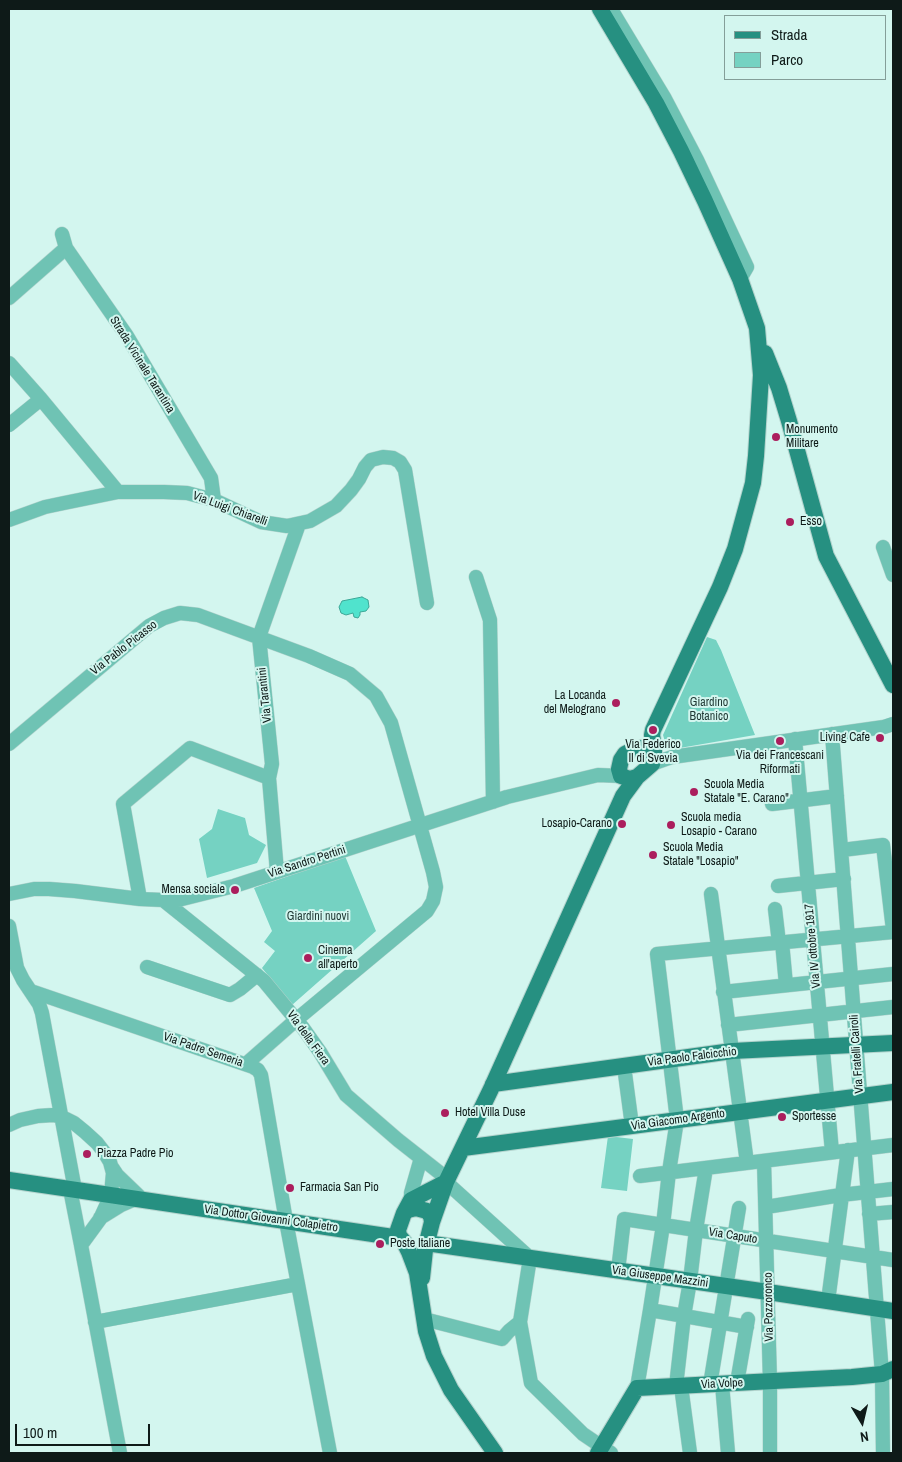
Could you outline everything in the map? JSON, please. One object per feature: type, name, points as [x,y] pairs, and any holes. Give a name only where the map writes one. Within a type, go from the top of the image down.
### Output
[{"type":"main road","points":[[600,9],[656,103],[681,151],[740,279],[778,388],[826,556],[893,685]]},
{"type":"main road","points":[[421,1294],[426,1243],[446,1182],[493,1084],[623,796],[627,768],[652,749],[653,730],[720,587],[735,549],[753,483],[756,456],[761,384],[757,328]]},
{"type":"main road","points":[[627,768],[652,749]]},
{"type":"main road","name":"Via Paolo Falcicchio","points":[[493,1084],[732,1051],[893,1043]]},
{"type":"main road","name":"Via Giacomo Argento","points":[[463,1148],[893,1092]]},
{"type":"main road","name":"Via Dottor Giovanni Colapietro","points":[[9,1180],[402,1240]]},
{"type":"main road","points":[[446,1182],[408,1206],[398,1230],[414,1264],[421,1294],[424,1319],[434,1356],[461,1406],[495,1453]]},
{"type":"main road","points":[[408,1206],[412,1209],[424,1210],[429,1213],[432,1222]]},
{"type":"main road","points":[[402,1240],[418,1246],[426,1243]]},
{"type":"main road","name":"Via Giuseppe Mazzini","points":[[426,1243],[893,1311]]},
{"type":"main road","name":"Via Volpe","points":[[637,1388],[852,1377],[888,1371]]},
{"type":"main road","points":[[604,1451],[637,1388]]},
{"type":"street","points":[[611,9],[664,97],[701,168],[747,267],[740,279]]},
{"type":"street","name":"Strada Vicinale Tarantina","points":[[62,234],[66,248],[127,336],[211,478],[214,500]]},
{"type":"street","points":[[9,298],[66,248]]},
{"type":"street","points":[[9,363],[118,492]]},
{"type":"street","points":[[9,426],[41,399]]},
{"type":"street","name":"Via Luigi Chiarelli","points":[[9,520],[54,505],[118,492],[164,492],[187,493],[214,500],[261,522],[287,526],[310,521],[336,506],[351,490],[359,479],[364,467],[371,460],[383,457],[393,458],[397,459],[405,470],[427,604]]},
{"type":"street","name":"Via Tarantini","points":[[277,872],[270,778],[272,764],[259,638],[299,524]]},
{"type":"street","points":[[883,547],[893,575]]},
{"type":"street","points":[[476,577],[490,620],[492,802]]},
{"type":"street","name":"Via Pablo Picasso","points":[[9,744],[149,626],[164,618],[180,613],[198,615],[309,656],[350,674],[376,696],[392,723],[436,887],[434,901],[427,911],[246,1064]]},
{"type":"street","points":[[652,749],[672,757],[884,727],[893,724]]},
{"type":"street","name":"Via Fratelli Cairoli","points":[[832,734],[872,1258],[877,1309],[888,1371],[888,1419],[883,1453]]},
{"type":"street","name":"Via IV ottobre 1917","points":[[795,739],[832,1152]]},
{"type":"street","points":[[140,899],[123,804],[190,748],[270,778]]},
{"type":"street","name":"Via Sandro Pertini","points":[[9,894],[34,889],[49,889],[163,900],[217,891],[507,797],[627,768]]},
{"type":"street","points":[[772,804],[837,796]]},
{"type":"street","points":[[637,1388],[656,1276],[677,1120],[657,954],[893,931],[890,875],[882,845],[842,850]]},
{"type":"street","points":[[778,886],[844,878]]},
{"type":"street","points":[[711,894],[747,1163]]},
{"type":"street","name":"Via della Fiera","points":[[163,900],[264,981],[320,1052],[346,1095],[440,1173],[446,1182],[530,1258]]},
{"type":"street","points":[[775,909],[786,985]]},
{"type":"street","points":[[9,926],[17,968],[39,1004],[42,1014],[62,1117],[94,1322],[120,1453]]},
{"type":"street","points":[[147,967],[230,995],[257,975]]},
{"type":"street","points":[[723,992],[893,974]]},
{"type":"street","name":"Via Padre Semeria","points":[[31,991],[246,1064],[258,1070],[261,1075],[286,1221],[330,1453]]},
{"type":"street","points":[[728,1025],[893,1007]]},
{"type":"street","points":[[624,1066],[632,1126]]},
{"type":"street","points":[[9,1125],[20,1120],[38,1116],[53,1115],[62,1117],[74,1123],[97,1143],[104,1152],[113,1173],[111,1195],[100,1219],[81,1245]]},
{"type":"street","points":[[640,1176],[893,1145]]},
{"type":"street","points":[[828,1301],[848,1150]]},
{"type":"street","points":[[408,1206],[421,1158]]},
{"type":"street","name":"Via Pozzoronco","points":[[764,1161],[770,1453]]},
{"type":"street","points":[[100,1219],[121,1205],[139,1200],[111,1166]]},
{"type":"street","points":[[690,1453],[678,1386],[684,1316],[706,1168]]},
{"type":"street","points":[[766,1207],[893,1189]]},
{"type":"street","points":[[728,1453],[720,1322],[739,1208]]},
{"type":"street","points":[[869,1214],[893,1212]]},
{"type":"street","name":"Via Caputo","points":[[618,1271],[624,1219],[893,1260]]},
{"type":"street","points":[[530,1258],[520,1322],[531,1383],[583,1434],[604,1451]]},
{"type":"street","points":[[94,1322],[298,1284]]},
{"type":"street","points":[[650,1310],[720,1322],[748,1323],[723,1384]]},
{"type":"street","points":[[424,1319],[502,1340],[509,1330],[520,1322]]},
{"type":"green space","name":"Giardino Botanico","points":[[707,637],[716,640],[721,650],[755,735],[674,749],[666,745],[663,735]]},
{"type":"green space","points":[[218,809],[245,818],[249,835],[266,845],[257,863],[207,878],[199,839],[212,829]]},
{"type":"green space","name":"Giardini nuovi","points":[[345,856],[376,931],[292,1005],[262,968],[275,951],[264,942],[272,931],[254,888]]},
{"type":"green space","points":[[608,1136],[633,1139],[627,1191],[601,1188]]},
{"type":"shaded area","points":[[362,597],[368,600],[369,607],[366,611],[360,612],[358,618],[354,617],[353,613],[346,615],[341,613],[339,607],[342,601]]},
{"type":"place","name":"Monumento Militare","points":[[776,437]]},
{"type":"place","name":"Esso","points":[[790,522]]},
{"type":"place","name":"La Locanda del Melograno","points":[[616,703]]},
{"type":"place","name":"Via Federico II di Svevia","points":[[653,730]]},
{"type":"place","name":"Living Cafe","points":[[880,738]]},
{"type":"place","name":"Via dei Francescani Riformati","points":[[780,741]]},
{"type":"place","name":"Scuola Media Statale \"E. Carano\"","points":[[694,792]]},
{"type":"place","name":"Losapio-Carano","points":[[622,824]]},
{"type":"place","name":"Scuola media Losapio - Carano","points":[[671,825]]},
{"type":"place","name":"Scuola Media Statale \"Losapio\"","points":[[653,855]]},
{"type":"place","name":"Mensa sociale","points":[[235,890]]},
{"type":"place","name":"Cinema all'aperto","points":[[308,958]]},
{"type":"place","name":"Hotel Villa Duse","points":[[445,1113]]},
{"type":"place","name":"Sportesse","points":[[782,1117]]},
{"type":"place","name":"Piazza Padre Pio","points":[[87,1154]]},
{"type":"place","name":"Farmacia San Pio","points":[[290,1188]]},
{"type":"place","name":"Poste Italiane","points":[[380,1244]]}]
